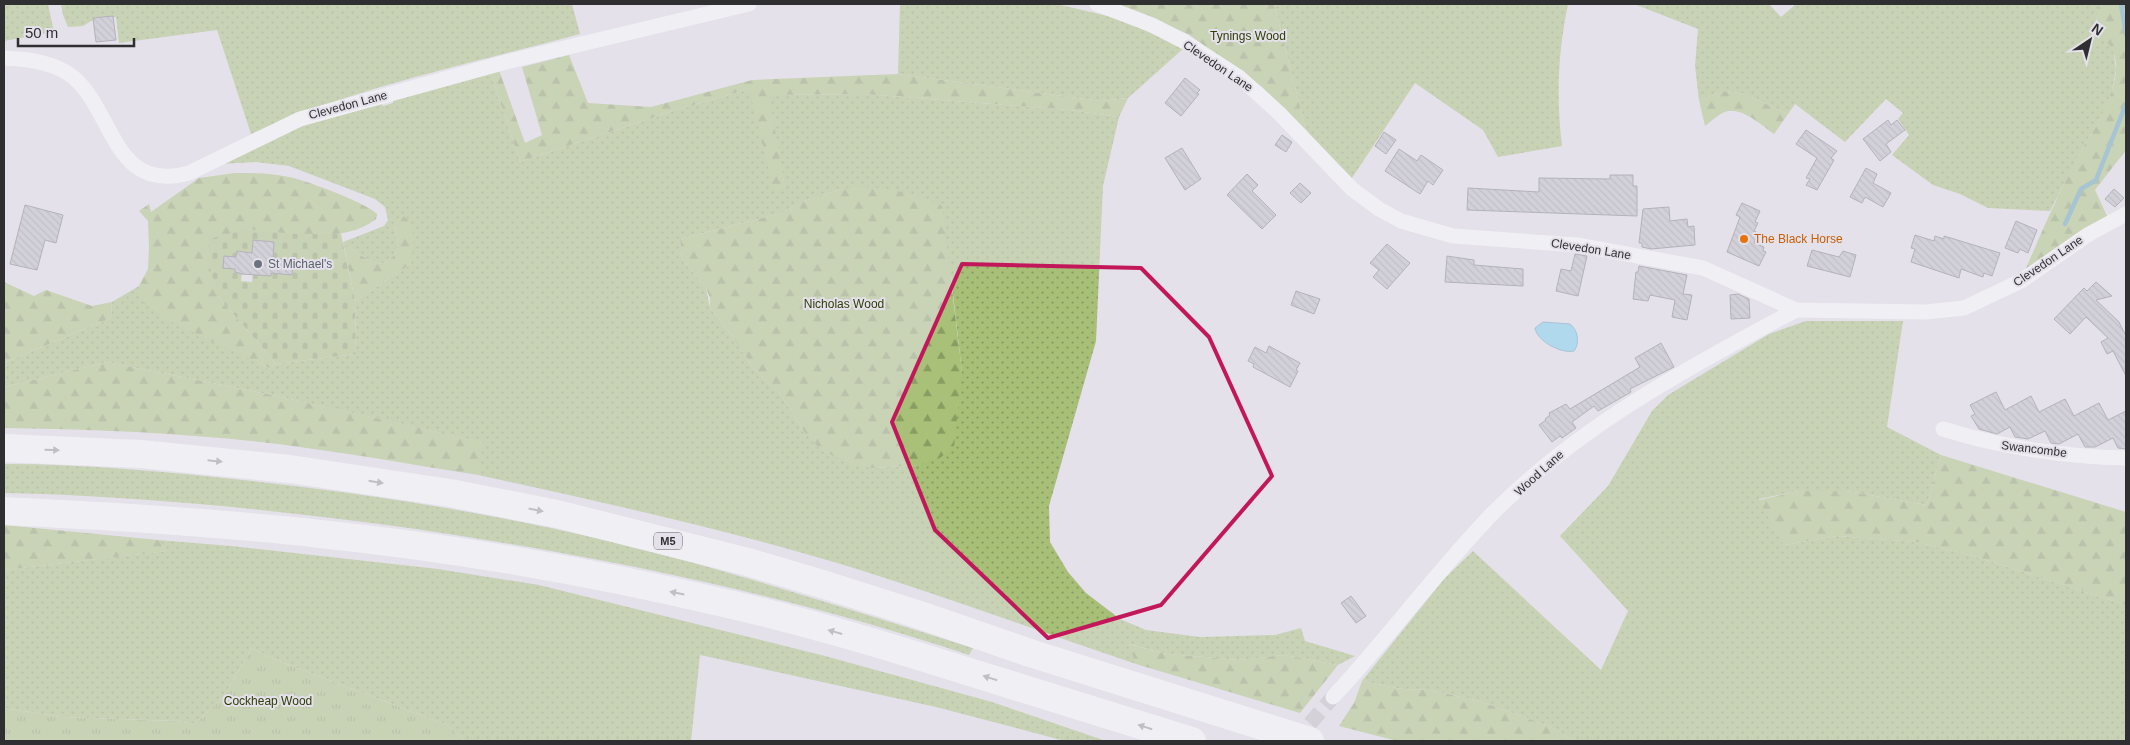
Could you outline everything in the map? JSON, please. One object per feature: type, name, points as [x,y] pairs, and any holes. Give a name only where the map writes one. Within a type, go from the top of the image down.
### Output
[{"type":"highway","name":"M5","points":[[4,448],[141,454],[290,469],[450,493],[557,514],[748,562],[819,583],[1030,653],[1310,741]]},
{"type":"highway","points":[[4,511],[188,521],[322,534],[468,553],[563,570],[723,602],[807,624],[908,653],[1192,741]]},
{"type":"street","name":"Clevedon Lane","points":[[4,58],[44,63],[73,76],[92,98],[109,133],[123,154],[147,171],[172,178],[189,173],[300,119],[510,61],[749,4]]},
{"type":"street","name":"Clevedon Lane","points":[[1097,4],[1152,25],[1185,42],[1238,77],[1292,126],[1352,190],[1379,209],[1401,221],[1453,236],[1577,245],[1703,268],[1796,310],[1925,312],[1964,308],[2021,281],[2089,234],[2126,214]]},
{"type":"street","name":"Wood Lane","points":[[1334,697],[1363,665],[1437,574],[1487,520],[1569,446],[1630,405],[1701,362],[1796,310]]},
{"type":"street","name":"Swancombe","points":[[1944,430],[1999,445],[2126,458]]},
{"type":"highlighted area","points":[[962,264],[1141,268],[1209,337],[1272,476],[1161,605],[1048,638],[935,530],[892,422]]},
{"type":"green space","points":[[4,4],[48,4],[54,32],[4,41]]},
{"type":"green space","points":[[61,4],[572,4],[580,34],[455,66],[372,90],[291,117],[251,134],[217,30],[119,43],[116,17],[91,21],[83,26],[68,27]]},
{"type":"green space","points":[[900,4],[1057,4],[1120,19],[1184,48],[1128,98],[1101,101],[898,74]]},
{"type":"green space","name":"Tynings Wood","points":[[1117,4],[1274,4],[1306,130],[1262,87],[1188,34]]},
{"type":"green space","points":[[1274,4],[1568,4],[1559,75],[1562,146],[1498,157],[1483,130],[1415,83],[1350,181],[1306,130]]},
{"type":"green space","points":[[1634,4],[1769,4],[1781,17],[1796,4],[2099,4],[2096,21],[2113,48],[2116,70],[2111,95],[2103,114],[2081,151],[2050,211],[1988,208],[1960,194],[1933,185],[1892,155],[1909,135],[1898,119],[1903,113],[1886,99],[1845,142],[1795,104],[1788,114],[1745,94],[1726,91],[1699,100],[1695,66],[1698,29]]},
{"type":"green space","points":[[2099,4],[2126,4],[2126,150],[2095,190],[2107,216],[2025,271],[2067,177],[2100,119],[2114,84],[2116,71],[2115,56],[2099,29],[2096,15]]},
{"type":"green space","points":[[569,55],[588,103],[651,107],[752,80],[898,74],[1101,101],[1128,98],[1119,117],[1070,110],[864,94],[769,95],[785,188],[774,190],[749,89],[673,111],[520,162],[490,71],[499,70],[525,143],[542,135],[522,67]]},
{"type":"green space","points":[[490,71],[520,162],[673,111],[749,89],[785,188],[768,95],[864,94],[1070,110],[1119,117],[1103,186],[1096,341],[1049,506],[1050,542],[1068,572],[1086,593],[1120,619],[1146,630],[1200,637],[1275,635],[1301,628],[1305,641],[1355,656],[1338,665],[1284,655],[1239,660],[1167,654],[1129,644],[1136,664],[929,593],[813,556],[670,518],[478,475],[482,442],[272,395],[107,362],[4,387],[4,363],[111,318],[112,302],[139,286],[139,299],[270,369],[276,364],[356,354],[355,301],[411,264],[394,224],[398,244],[396,252],[385,263],[369,260],[343,242],[384,226],[388,220],[385,207],[375,199],[289,166],[256,162],[218,164],[309,121],[378,100],[383,106],[393,103],[393,96]],"holes":[[[838,190],[951,277],[962,372],[918,465],[875,468],[805,433],[781,395],[753,368],[735,340],[710,308],[706,288],[682,259],[680,239],[781,213],[807,200]]]},
{"type":"green space","points":[[1726,91],[1745,94],[1788,114],[1774,134],[1753,118],[1734,111],[1722,113],[1705,126],[1699,100]]},
{"type":"green space","points":[[235,173],[269,174],[297,179],[349,198],[377,214],[376,219],[363,227],[331,235],[295,234],[246,229],[218,296],[276,364],[271,369],[161,317],[139,299],[139,286],[148,269],[149,247],[148,221],[139,211],[149,204],[151,212],[199,178]]},
{"type":"green space","name":"Nicholas Wood","points":[[856,187],[879,188],[900,192],[942,206],[962,372],[954,447],[940,458],[918,465],[875,468],[855,466],[821,450],[805,433],[781,395],[753,368],[735,340],[710,308],[710,298],[706,288],[682,259],[680,239],[781,213],[807,200],[838,190]]},
{"type":"green space","points":[[401,215],[407,219],[412,230],[411,264],[355,301],[343,242],[373,262],[385,263],[396,252],[398,239],[394,224]]},
{"type":"green space","points":[[246,229],[293,234],[341,234],[355,301],[356,354],[276,364],[218,296],[209,264],[209,239]],"holes":[[[253,240],[274,242],[273,258],[293,260],[292,275],[271,273],[271,276],[253,274],[252,282],[241,281],[242,273],[235,272],[237,251],[252,253]]]},
{"type":"green space","points":[[4,282],[34,296],[46,290],[92,306],[112,302],[111,318],[4,363]]},
{"type":"green space","points":[[1806,321],[1903,321],[1887,427],[1941,455],[1927,505],[1847,491],[1799,491],[1759,499],[1784,545],[1837,536],[1917,542],[1980,558],[2126,605],[2126,741],[1575,741],[1549,726],[1480,701],[1429,690],[1402,689],[1362,681],[1444,579],[1473,551],[1601,670],[1628,611],[1560,536],[1608,486],[1652,411],[1668,395],[1769,334]]},
{"type":"green space","points":[[107,362],[272,395],[483,442],[478,475],[343,453],[242,440],[132,432],[4,428],[4,387]]},
{"type":"green space","points":[[1941,455],[2126,512],[2126,605],[1980,558],[1917,542],[1837,536],[1784,545],[1759,500],[1799,491],[1847,491],[1927,505]]},
{"type":"green space","points":[[4,464],[97,467],[221,478],[307,487],[471,512],[580,534],[687,561],[795,592],[973,648],[969,655],[833,614],[764,596],[626,565],[486,540],[365,522],[211,505],[107,497],[4,493]]},
{"type":"green space","points":[[4,525],[158,540],[168,551],[4,570]]},
{"type":"green space","points":[[158,540],[231,546],[438,569],[539,585],[825,656],[992,702],[1106,741],[1065,741],[936,707],[700,655],[691,741],[465,741],[447,725],[271,658],[252,648],[224,696],[195,724],[176,721],[61,717],[4,708],[4,570],[167,551]]},
{"type":"green space","points":[[1128,644],[1167,654],[1239,660],[1284,655],[1338,665],[1300,713],[1136,664]]},
{"type":"green space","name":"Cockheap Wood","points":[[252,648],[271,658],[447,725],[465,741],[4,741],[4,708],[61,717],[176,721],[195,724],[224,696]]},
{"type":"green space","points":[[1362,681],[1402,689],[1429,690],[1480,701],[1549,726],[1575,741],[1397,741],[1339,726],[1354,703]]},
{"type":"water","points":[[1543,322],[1570,324],[1575,330],[1577,337],[1574,351],[1563,351],[1550,346],[1540,338],[1535,328]]},
{"type":"building","points":[[113,16],[116,40],[96,42],[93,18]]},
{"type":"building","points":[[1185,78],[1200,90],[1197,93],[1199,94],[1181,116],[1165,103]]},
{"type":"building","points":[[1888,120],[1891,125],[1897,120],[1905,130],[1886,144],[1891,152],[1880,161],[1863,139]]},
{"type":"building","points":[[1806,130],[1837,151],[1831,158],[1834,160],[1817,190],[1806,185],[1810,179],[1806,178],[1817,158],[1796,144]]},
{"type":"building","points":[[1384,132],[1396,140],[1386,154],[1375,146]]},
{"type":"building","points":[[1282,135],[1292,142],[1286,152],[1275,145]]},
{"type":"building","points":[[1182,148],[1201,179],[1185,190],[1165,158]]},
{"type":"building","points":[[1399,149],[1417,161],[1421,155],[1443,170],[1433,185],[1428,181],[1420,194],[1385,171]]},
{"type":"building","points":[[1866,168],[1877,174],[1873,183],[1891,193],[1883,207],[1865,197],[1862,203],[1850,197]]},
{"type":"building","points":[[1247,174],[1258,185],[1252,191],[1276,215],[1262,229],[1227,195]]},
{"type":"building","points":[[1610,175],[1633,175],[1633,186],[1637,186],[1637,216],[1467,210],[1468,188],[1539,192],[1539,178],[1610,179]]},
{"type":"building","points":[[1300,183],[1311,193],[1301,203],[1290,193]]},
{"type":"building","points":[[2114,189],[2124,198],[2115,207],[2105,199]]},
{"type":"building","name":"The Black Horse","points":[[1742,203],[1760,211],[1755,222],[1758,223],[1754,231],[1758,233],[1754,243],[1764,247],[1763,251],[1766,252],[1759,266],[1727,252],[1740,217],[1736,215]]},
{"type":"building","points":[[25,205],[63,215],[56,243],[45,240],[37,270],[10,264]]},
{"type":"building","points":[[1669,207],[1670,221],[1687,219],[1688,227],[1694,226],[1695,245],[1651,249],[1642,247],[1642,243],[1639,243],[1643,209]]},
{"type":"building","points":[[2016,221],[2037,230],[2028,253],[2020,249],[2018,253],[2005,248]]},
{"type":"building","points":[[1915,235],[1934,241],[1935,236],[1944,239],[1944,236],[2000,253],[1992,276],[1984,273],[1983,277],[1961,269],[1959,278],[1911,262],[1915,249],[1911,248]]},
{"type":"building","name":"St Michael's","points":[[253,240],[274,242],[273,258],[293,260],[292,275],[271,273],[271,276],[242,274],[235,272],[235,269],[223,268],[224,256],[236,257],[237,251],[252,253]]},
{"type":"building","points":[[1387,244],[1410,263],[1387,289],[1373,277],[1379,270],[1370,263]]},
{"type":"building","points":[[1812,250],[1839,257],[1843,251],[1856,255],[1850,277],[1807,266]]},
{"type":"building","points":[[1575,254],[1587,256],[1578,296],[1556,291],[1561,269],[1571,271]]},
{"type":"building","points":[[1447,256],[1474,260],[1474,265],[1523,269],[1523,286],[1445,282]]},
{"type":"building","points":[[1639,266],[1687,275],[1683,294],[1692,295],[1687,320],[1672,317],[1675,300],[1650,295],[1648,301],[1633,299],[1636,272],[1638,272]]},
{"type":"building","points":[[2096,282],[2112,296],[2096,300],[2119,322],[2126,336],[2126,376],[2113,351],[2107,354],[2101,342],[2108,338],[2086,317],[2070,334],[2054,319],[2084,288],[2087,291]]},
{"type":"building","points":[[1296,291],[1320,299],[1314,314],[1291,305]]},
{"type":"building","points":[[1738,294],[1749,299],[1750,318],[1731,319],[1730,295]]},
{"type":"building","points":[[1661,343],[1674,367],[1630,389],[1631,392],[1598,411],[1594,406],[1572,422],[1576,428],[1562,438],[1560,436],[1552,442],[1539,425],[1546,420],[1550,415],[1549,413],[1566,404],[1570,409],[1640,367],[1635,358]]},
{"type":"building","points":[[1269,346],[1300,363],[1290,387],[1253,367],[1254,364],[1248,361],[1255,347],[1266,353]]},
{"type":"building","points":[[1996,392],[2005,410],[2031,396],[2039,412],[2065,399],[2074,416],[2099,403],[2108,420],[2126,411],[2126,449],[2118,448],[2113,438],[2095,447],[2085,447],[2078,434],[2059,444],[2051,443],[2045,431],[2028,439],[2015,437],[2010,427],[1997,434],[1979,429],[1971,416],[1975,414],[1970,405]]},
{"type":"building","points":[[1351,596],[1366,616],[1356,623],[1341,603]]},
{"type":"waterway","points":[[2121,4],[2126,34]]},
{"type":"waterway","points":[[2065,224],[2081,189],[2096,180],[2126,104]]},
{"type":"tunnel","points":[[1295,741],[1333,697]]},
{"type":"place","name":"The Black Horse","points":[[1744,239]]},
{"type":"place","name":"St Michael's","points":[[258,264]]}]
